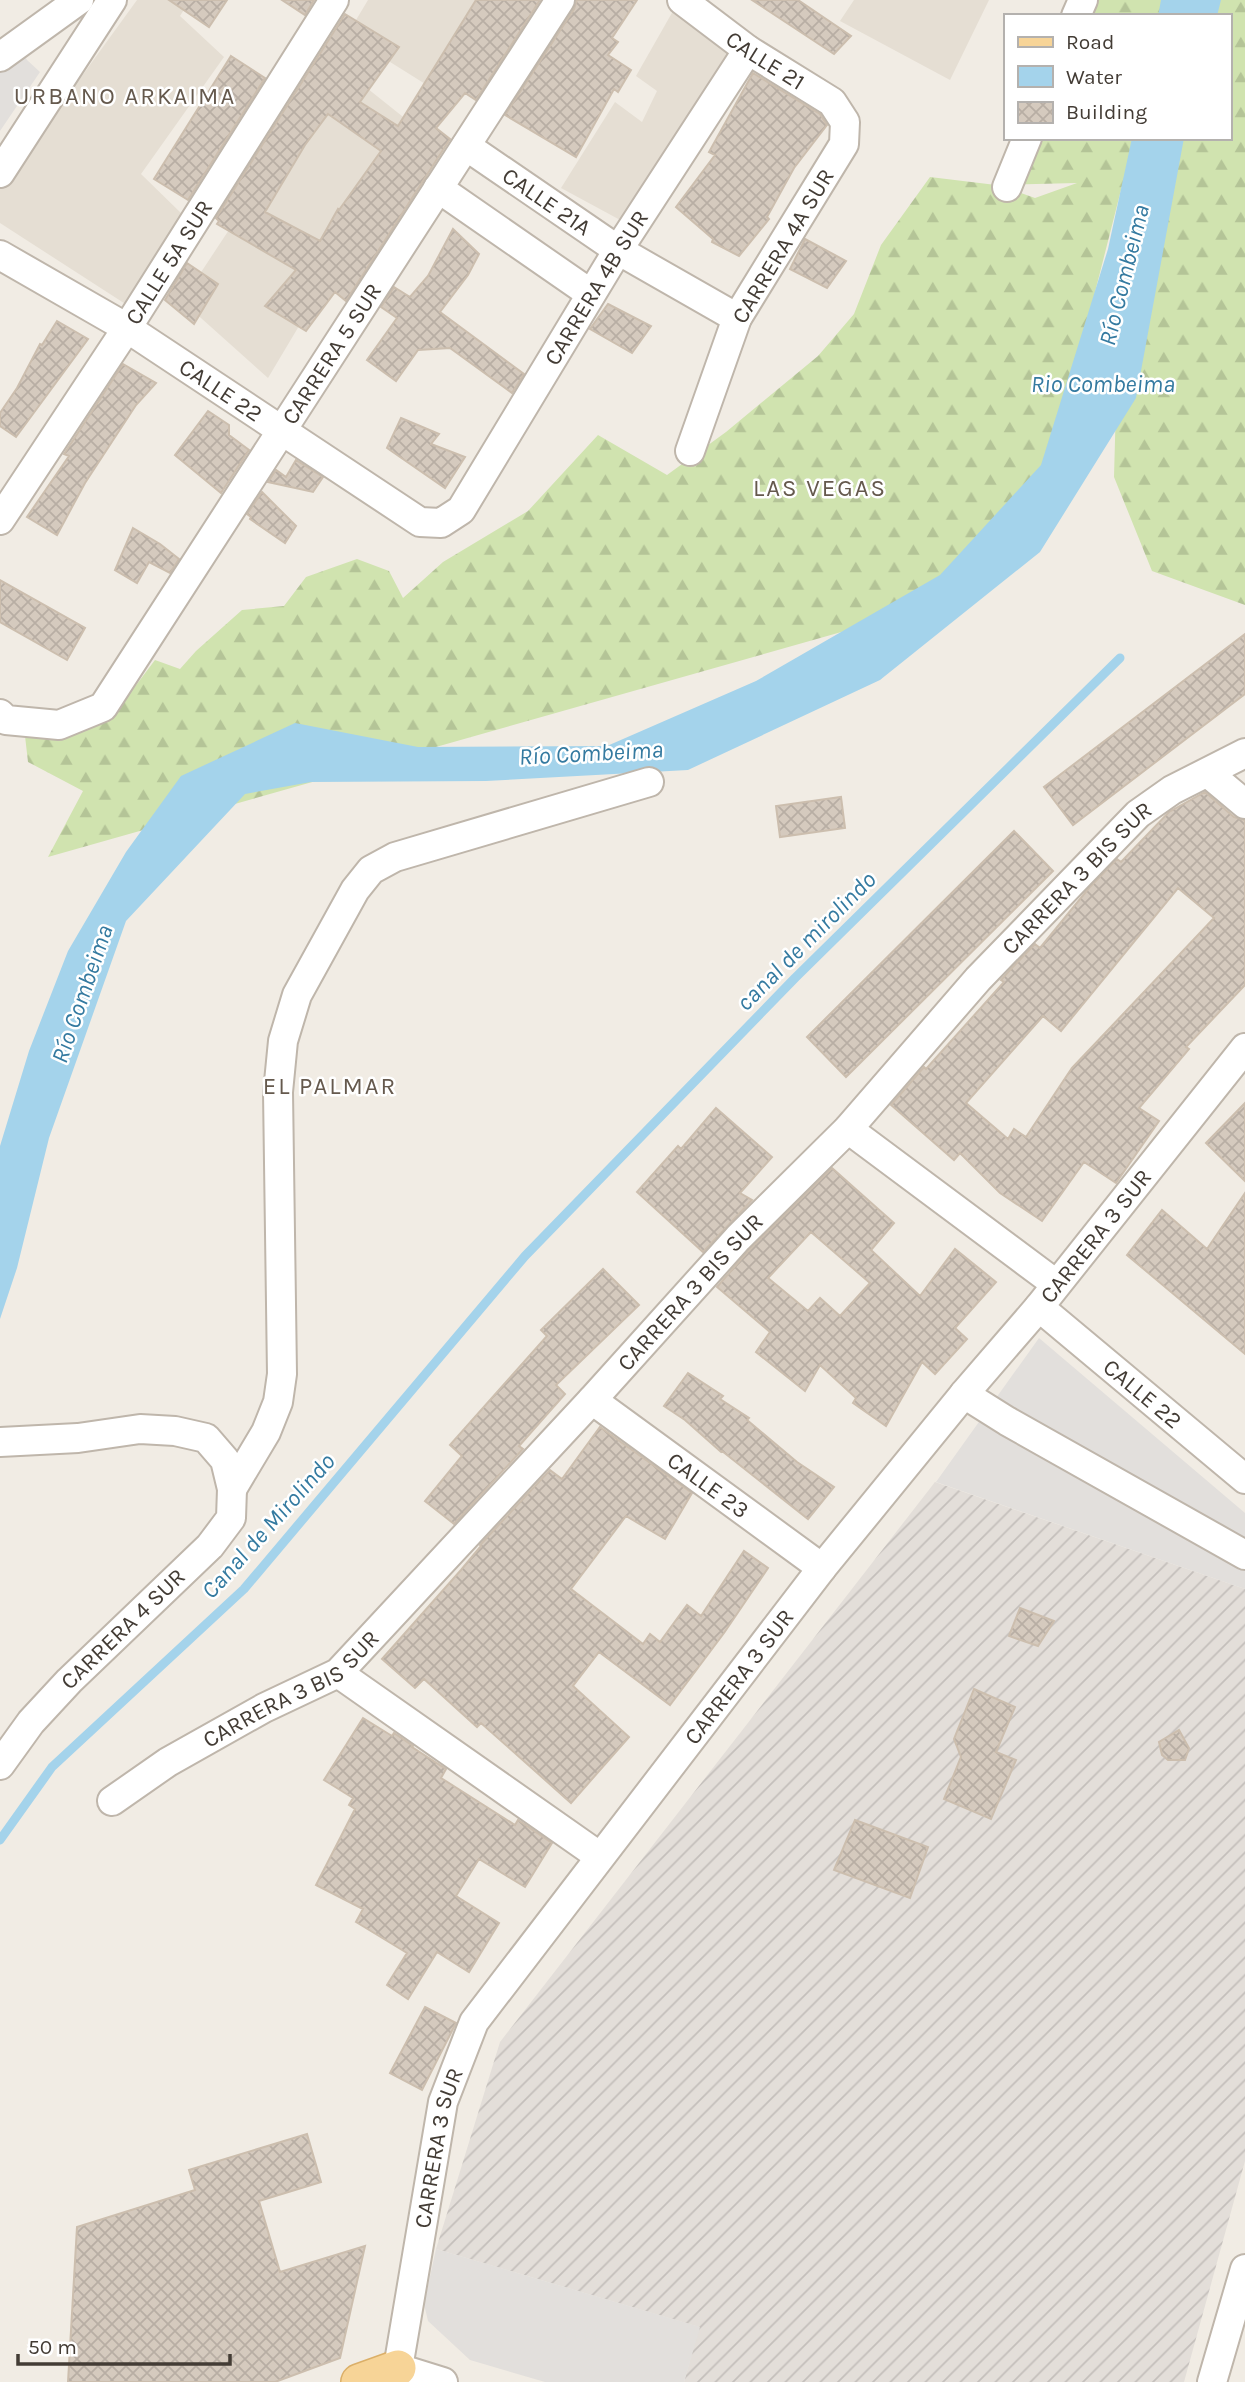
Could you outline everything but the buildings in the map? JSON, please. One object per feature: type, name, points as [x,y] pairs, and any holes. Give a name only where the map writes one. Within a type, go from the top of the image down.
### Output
[{"type":"main road","points":[[359,2382],[396,2375]]},
{"type":"street","points":[[0,57],[79,0]]},
{"type":"street","points":[[0,173],[112,0]]},
{"type":"street","name":"CALLE 5A SUR","points":[[0,520],[127,328],[334,0]]},
{"type":"street","name":"CARRERA 5 SUR","points":[[0,714],[6,720],[59,726],[103,708],[560,0]]},
{"type":"street","name":"CALLE 21","points":[[682,0],[748,50],[832,102],[845,122]]},
{"type":"street","name":"CARRERA 4B SUR","points":[[441,523],[461,510],[618,250],[748,50]]},
{"type":"street","name":"CARRERA 4A SUR","points":[[690,451],[737,318],[844,144],[845,122]]},
{"type":"street","points":[[1007,187],[1026,140]]},
{"type":"street","name":"CALLE 21A","points":[[466,146],[618,250],[737,318]]},
{"type":"street","points":[[438,188],[591,294]]},
{"type":"street","name":"CALLE 22","points":[[0,254],[127,328],[420,522],[441,523]]},
{"type":"street","name":"CARRERA 3 BIS SUR","points":[[112,1801],[168,1762],[264,1708],[338,1673],[592,1400],[738,1238],[848,1129],[978,979],[1138,814],[1172,790],[1245,753]]},
{"type":"street","points":[[1208,773],[1245,804]]},
{"type":"street","points":[[232,1489],[266,1432],[278,1402],[281,1383],[278,1092],[283,1041],[296,995],[355,890],[371,870],[395,857],[649,782]]},
{"type":"street","name":"CARRERA 3 SUR","points":[[396,2375],[443,2102],[474,2022],[822,1568],[1039,1307],[1245,1048]]},
{"type":"street","points":[[848,1129],[1056,1284]]},
{"type":"street","name":"CALLE 22","points":[[1039,1307],[1245,1479]]},
{"type":"street","points":[[964,1394],[1245,1555]]},
{"type":"street","name":"CALLE 23","points":[[592,1400],[822,1568]]},
{"type":"street","points":[[0,1442],[78,1438],[140,1429],[174,1431],[205,1438],[225,1460],[232,1489]]},
{"type":"street","name":"CARRERA 4 SUR","points":[[0,1765],[31,1722],[69,1681],[209,1546],[231,1518],[232,1489]]},
{"type":"street","points":[[338,1673],[600,1856]]},
{"type":"street","points":[[1212,2382],[1245,2269]]},
{"type":"street","points":[[396,2375],[443,2382]]},
{"type":"shaded area","points":[[137,0],[190,0],[180,16],[224,57],[141,174],[182,214],[127,305],[0,223],[0,189]]},
{"type":"shaded area","points":[[368,0],[529,0],[454,102],[347,35]]},
{"type":"shaded area","points":[[854,0],[989,0],[950,80],[840,21]]},
{"type":"shaded area","points":[[677,4],[735,51],[622,221],[561,188],[615,102],[642,122],[657,91],[636,76]]},
{"type":"shaded area","points":[[21,48],[27,60],[40,72],[0,131],[0,65]]},
{"type":"shaded area","points":[[338,65],[417,128],[268,378],[182,301]]},
{"type":"shaded area","points":[[1039,1338],[1245,1513],[1245,1589],[936,1482]]},
{"type":"shaded area","points":[[935,1482],[1245,1589],[1245,2161],[1184,2382],[684,2382],[699,2327],[436,2249],[500,2042]]},
{"type":"shaded area","points":[[436,2249],[700,2327],[684,2382],[545,2382],[470,2360],[428,2321],[424,2304]]},
{"type":"green space","points":[[1087,0],[1245,0],[1245,605],[1152,571],[1114,477],[1122,186],[1094,296],[1039,480],[926,608],[48,857],[83,791],[28,762],[25,736],[49,733],[112,717],[155,660],[180,669],[242,610],[284,606],[306,577],[357,559],[389,571],[403,598],[443,562],[528,511],[598,435],[667,475],[726,432],[818,356],[854,314],[881,245],[930,177],[996,185],[1030,140],[1231,140],[1231,14],[1090,14]],"holes":[[[1077,183],[1035,198],[998,185]]]},
{"type":"water","points":[[1161,0],[1221,0],[1218,14],[1158,14]]},
{"type":"water","name":"Rio Combeima","points":[[1132,140],[1184,140],[1136,398],[1040,552],[880,680],[688,770],[486,781],[311,782],[245,794],[126,921],[49,1138],[17,1268],[0,1319],[0,1146],[29,1051],[68,951],[126,852],[181,776],[295,723],[418,747],[607,746],[756,681],[940,575],[1041,465],[1108,249]]},
{"type":"waterway","name":"canal de mirolindo","points":[[0,1840],[52,1767],[244,1589],[525,1256],[795,978],[1120,658]]},
{"type":"district","name":"URBANO ARKAIMA","points":[[125,96]]},
{"type":"district","name":"LAS VEGAS","points":[[820,488]]},
{"type":"district","name":"EL PALMAR","points":[[330,1086]]},
{"type":"water label","name":"Río Combeima","points":[[1124,275]]},
{"type":"water label","name":"Río Combeima","points":[[591,753]]},
{"type":"water label","name":"Río Combeima","points":[[82,994]]},
{"type":"water label","name":"Canal de Mirolindo","points":[[268,1526]]}]
